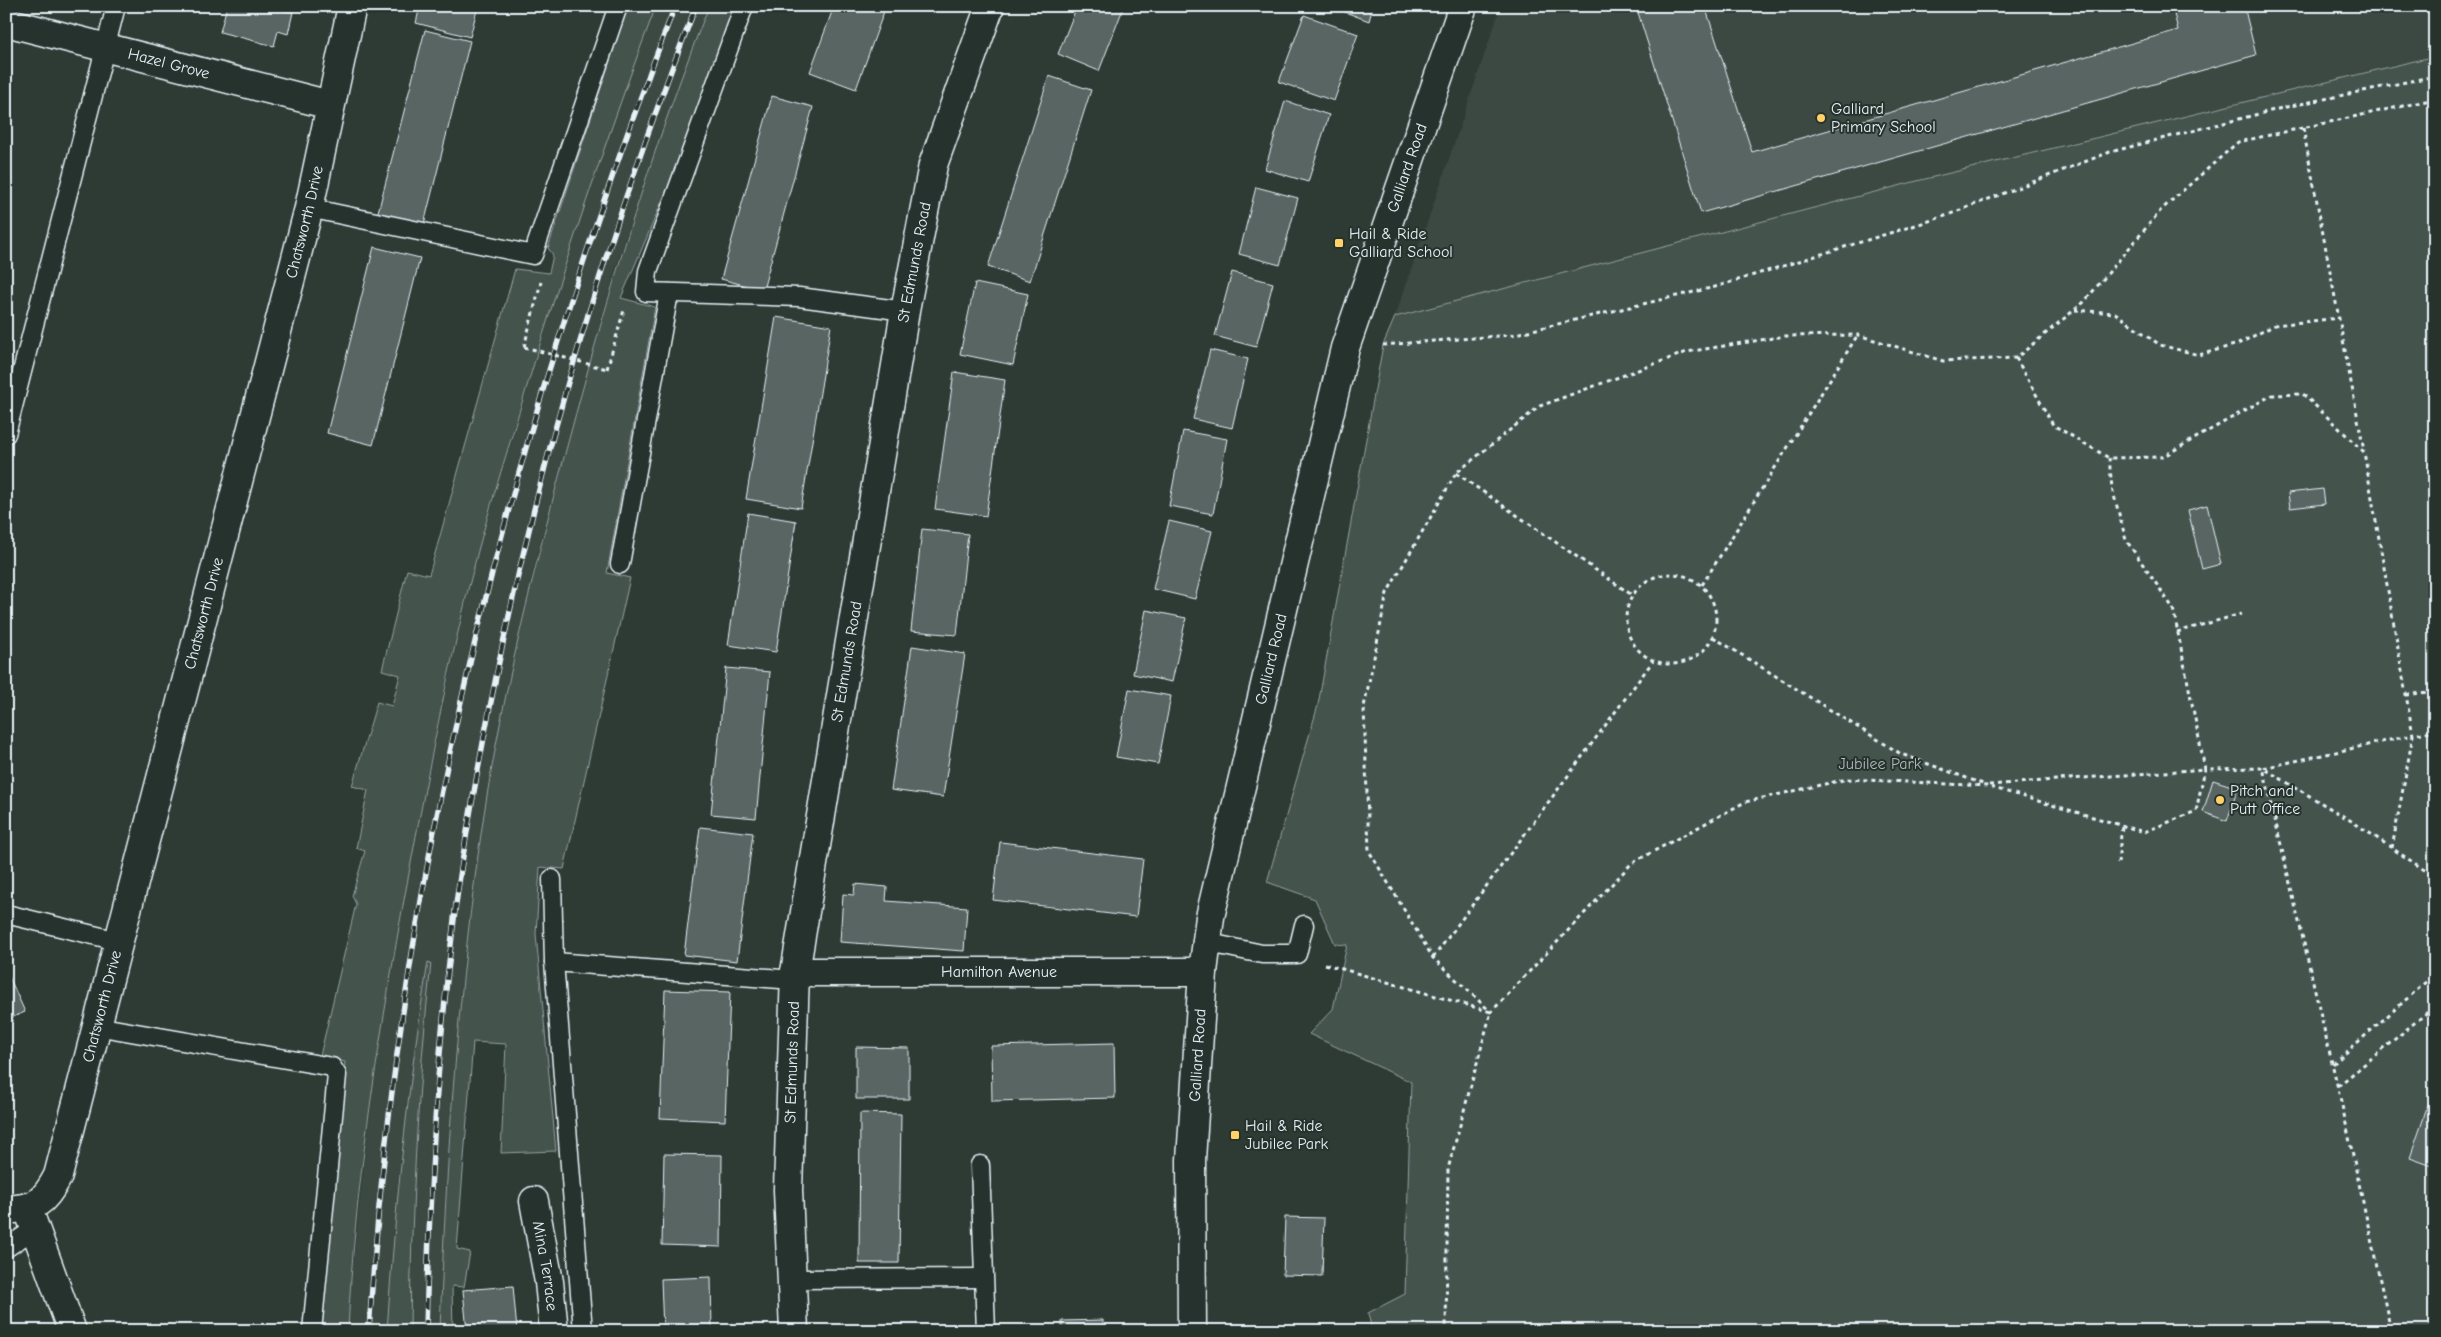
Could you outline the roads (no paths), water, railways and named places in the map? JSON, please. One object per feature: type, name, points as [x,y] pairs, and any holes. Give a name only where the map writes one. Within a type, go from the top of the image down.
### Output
[{"type":"street","name":"Chatsworth Drive","points":[[23,1216],[47,1196],[58,1176],[309,208],[352,6]]},
{"type":"street","name":"St Edmunds Road","points":[[794,1331],[788,1190],[795,976],[904,311],[933,165],[990,6]]},
{"type":"street","name":"Galliard Road","points":[[1192,1331],[1191,1160],[1205,942],[1345,348],[1462,6]]},
{"type":"street","name":"Hazel Grove","points":[[6,22],[330,106]]},
{"type":"street","name":"Hamilton Avenue","points":[[795,976],[1203,972]]},
{"type":"street","name":"Mina Terrace","points":[[534,1201],[549,1282],[554,1331]]},
{"type":"street","points":[[23,1216],[72,1331]]},
{"type":"lane","points":[[6,434],[116,6]]},
{"type":"lane","points":[[309,208],[533,255],[618,6]]},
{"type":"lane","points":[[744,6],[648,271],[646,292],[799,297],[904,311]]},
{"type":"lane","points":[[620,564],[668,293]]},
{"type":"lane","points":[[552,879],[554,962],[583,1331]]},
{"type":"lane","points":[[6,914],[118,941]]},
{"type":"lane","points":[[1205,942],[1262,954],[1297,954],[1304,924]]},
{"type":"lane","points":[[554,962],[795,976]]},
{"type":"lane","points":[[96,1026],[332,1067],[337,1075],[312,1331]]},
{"type":"lane","points":[[980,1165],[986,1331]]},
{"type":"lane","points":[[6,1248],[23,1216]]},
{"type":"lane","points":[[792,1279],[983,1278]]},
{"type":"railway","points":[[369,1331],[384,1161],[406,992],[435,824],[471,657],[514,492],[562,328],[616,166],[675,6]]},
{"type":"railway","points":[[426,1331],[434,1133],[446,985],[467,831],[486,727],[526,543],[574,361],[631,182],[696,6]]},
{"type":"place","name":"Galliard Primary School","points":[[1821,118]]},
{"type":"place","name":"Hail & Ride Galliard School","points":[[1339,243]]},
{"type":"place","name":"Pitch and Putt Office","points":[[2220,800]]},
{"type":"place","name":"Hail & Ride Jubilee Park","points":[[1235,1135]]},
{"type":"park label","name":"Jubilee Park","points":[[1880,764]]}]
